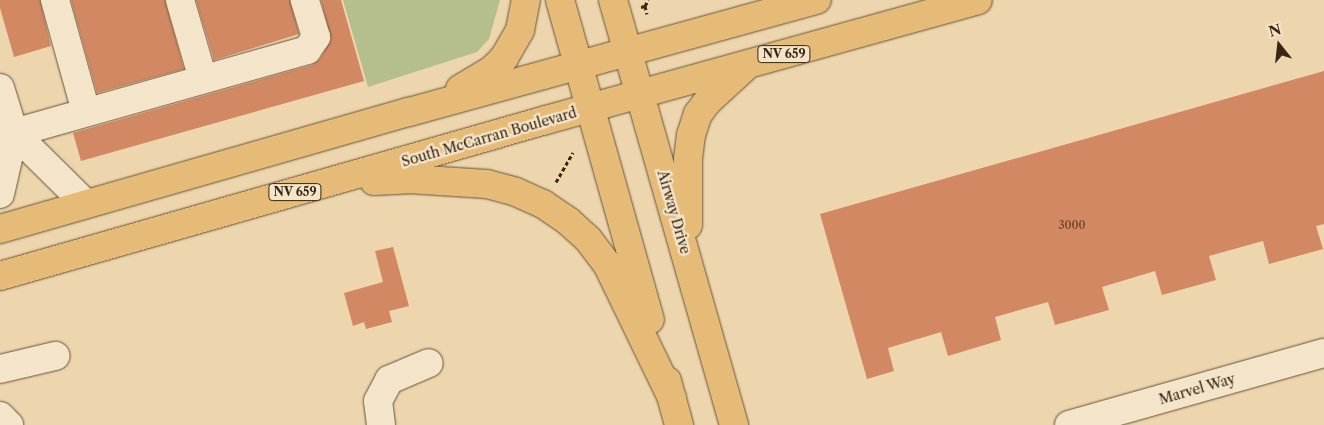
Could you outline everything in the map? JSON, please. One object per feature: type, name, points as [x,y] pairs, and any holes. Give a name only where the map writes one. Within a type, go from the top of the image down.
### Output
[{"type":"main road","points":[[433,106],[492,70],[504,58],[520,30],[526,0]]},
{"type":"main road","points":[[560,0],[679,425]]},
{"type":"main road","name":"Airway Drive","points":[[613,0],[734,425]]},
{"type":"main road","points":[[0,229],[433,106],[818,0]]},
{"type":"main road","name":"South McCarran Boulevard","points":[[0,276],[978,0]]},
{"type":"main road","points":[[690,269],[687,195],[691,135],[698,114],[707,102],[749,64]]},
{"type":"main road","points":[[322,184],[409,179],[453,181],[506,189],[543,204],[568,220],[588,239],[607,264],[672,398]]},
{"type":"lane","points":[[55,0],[86,112]]},
{"type":"lane","points":[[180,0],[203,79]]},
{"type":"lane","points":[[14,134],[308,50],[316,37],[304,0]]},
{"type":"lane","points":[[0,88],[14,134],[86,204]]},
{"type":"lane","points":[[0,194],[14,134]]},
{"type":"lane","name":"Marvel Way","points":[[1069,425],[1324,353]]},
{"type":"lane","points":[[0,369],[55,356]]},
{"type":"lane","points":[[381,425],[378,401],[389,380],[429,363]]},
{"type":"lane","points":[[0,416],[9,425]]},
{"type":"path","points":[[645,6],[648,0]]},
{"type":"path","points":[[554,186],[573,152]]},
{"type":"green space","points":[[343,0],[500,0],[489,39],[477,52],[368,87]]},
{"type":"building","points":[[0,0],[40,0],[51,46],[14,57],[0,8]]},
{"type":"building","points":[[71,0],[165,0],[184,69],[97,93]]},
{"type":"building","points":[[196,0],[290,0],[299,34],[214,60]]},
{"type":"building","points":[[321,0],[341,0],[364,81],[81,161],[73,133],[312,65],[320,59],[331,39]]},
{"type":"building","points":[[1324,71],[1324,224],[1316,226],[1323,249],[1269,264],[1263,241],[1209,256],[1216,280],[1162,295],[1155,271],[1102,287],[1109,310],[1055,325],[1048,302],[995,317],[1001,340],[948,356],[941,332],[888,348],[894,371],[867,379],[820,214]]},
{"type":"building","points":[[393,247],[409,306],[389,311],[392,322],[366,329],[364,322],[353,326],[344,293],[383,282],[375,251]]}]
